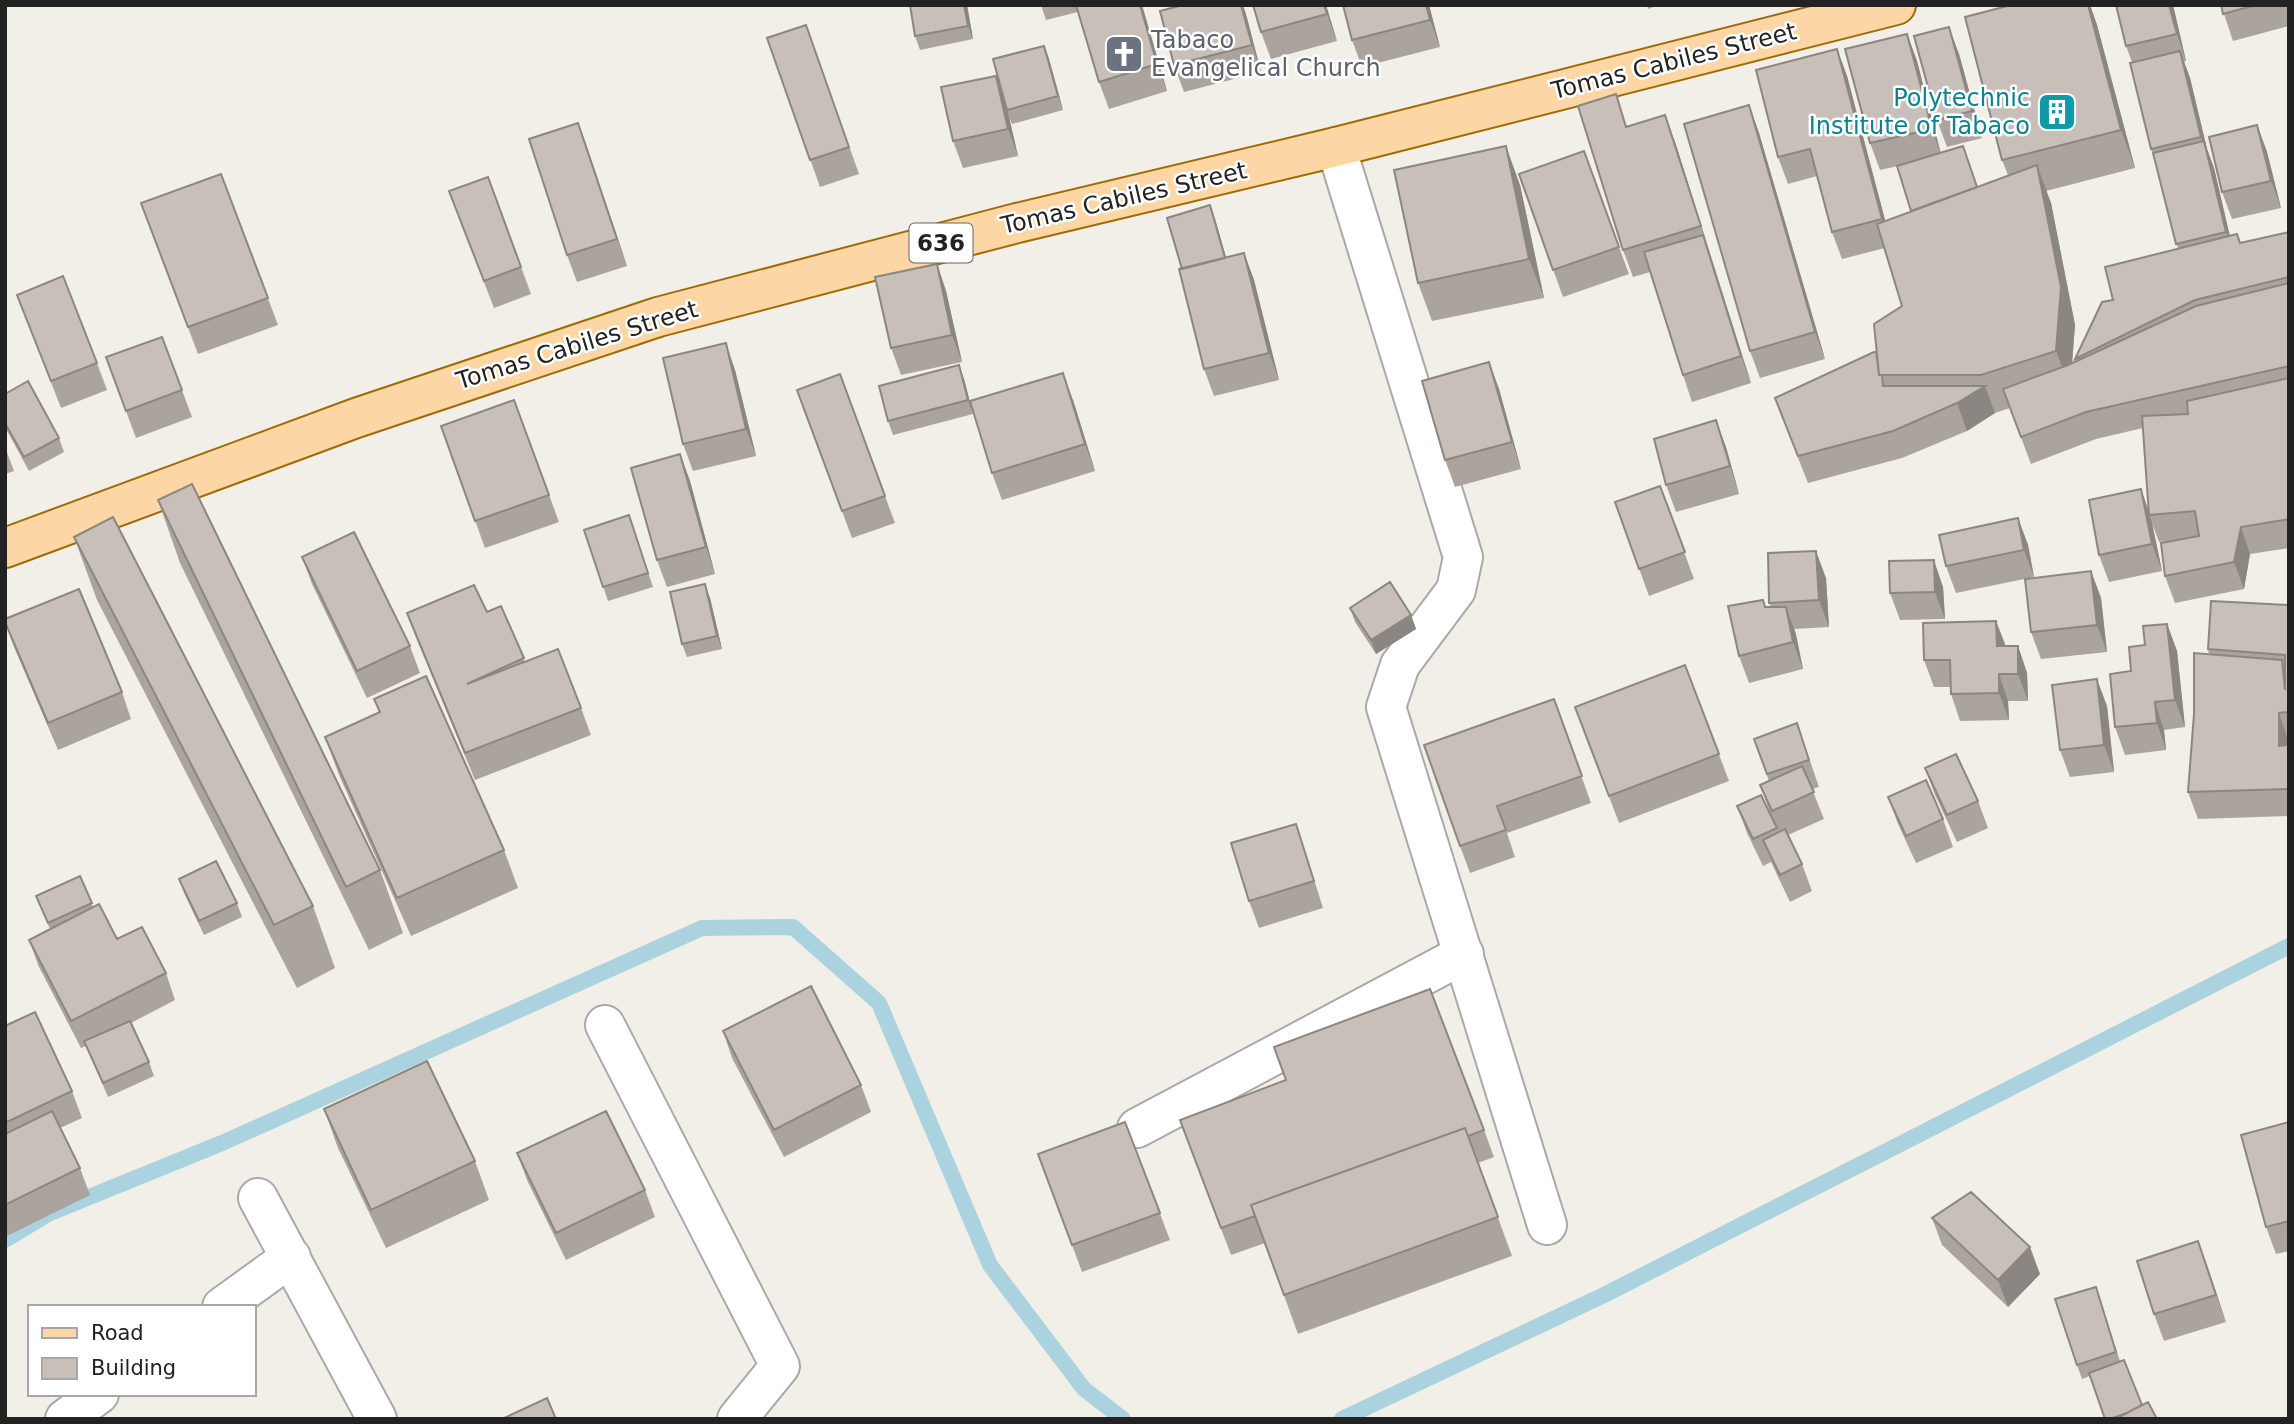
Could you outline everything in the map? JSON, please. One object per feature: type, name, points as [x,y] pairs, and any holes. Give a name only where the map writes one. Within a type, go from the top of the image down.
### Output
[{"type":"main road","name":"Tomas Cabiles Street","points":[[5,548],[356,418],[658,317],[1017,223],[1336,147],[1896,5]]},
{"type":"street","points":[[1336,147],[1462,557],[1456,590],[1400,665],[1386,707],[1548,1225]]},
{"type":"street","points":[[1138,1128],[1464,954]]},
{"type":"street","points":[[605,1025],[780,1366],[737,1419]]},
{"type":"street","points":[[258,1198],[377,1419]]},
{"type":"street","points":[[225,1305],[291,1257]]},
{"type":"street","points":[[65,1419],[96,1396]]},
{"type":"building","points":[[910,5],[964,5],[968,26],[915,36]]},
{"type":"building","name":"Tabaco Evangelical Church","points":[[1076,5],[1140,5],[1157,64],[1099,82]]},
{"type":"building","points":[[1183,5],[1241,5],[1252,45],[1174,65],[1160,11]]},
{"type":"building","points":[[1253,5],[1324,5],[1327,14],[1261,32]]},
{"type":"building","points":[[1343,5],[1426,5],[1430,20],[1352,40]]},
{"type":"building","name":"Polytechnic Institute of Tabaco","points":[[2011,5],[2088,5],[2121,130],[2002,160],[1965,17]]},
{"type":"building","points":[[2116,5],[2169,5],[2177,34],[2126,46]]},
{"type":"building","points":[[2221,5],[2256,5],[2223,14]]},
{"type":"building","points":[[806,25],[849,147],[810,160],[767,38]]},
{"type":"building","points":[[1949,27],[1972,111],[1937,120],[1914,36]]},
{"type":"building","points":[[1907,34],[1932,129],[1870,143],[1845,49]]},
{"type":"building","points":[[1044,46],[1058,96],[1007,110],[993,59]]},
{"type":"building","points":[[1837,49],[1882,219],[1832,232],[1810,149],[1778,157],[1756,70]]},
{"type":"building","points":[[2180,51],[2201,137],[2151,149],[2130,63]]},
{"type":"building","points":[[996,76],[1008,129],[953,141],[941,87]]},
{"type":"building","points":[[1616,94],[1626,127],[1665,115],[1701,226],[1623,250],[1578,106]]},
{"type":"building","points":[[1749,105],[1815,332],[1750,351],[1684,124]]},
{"type":"building","points":[[578,123],[617,239],[567,255],[529,139]]},
{"type":"building","points":[[2257,125],[2271,181],[2222,192],[2209,137]]},
{"type":"building","points":[[2204,141],[2226,232],[2176,244],[2153,153]]},
{"type":"building","points":[[1506,146],[1529,259],[1418,283],[1394,170]]},
{"type":"building","points":[[1963,146],[1977,187],[1911,211],[1897,166]]},
{"type":"building","points":[[1584,151],[1619,247],[1553,270],[1519,174]]},
{"type":"building","points":[[2037,165],[2061,287],[2056,351],[1981,375],[1879,375],[1874,324],[1902,306],[1877,224]]},
{"type":"building","points":[[221,174],[268,298],[188,327],[141,203]]},
{"type":"building","points":[[488,177],[521,267],[484,281],[449,191]]},
{"type":"building","points":[[1210,205],[1225,258],[1182,269],[1167,218]]},
{"type":"building","points":[[2289,232],[2289,277],[2195,300],[2075,359],[2102,302],[2113,300],[2105,267],[2237,234],[2240,243]]},
{"type":"building","points":[[1703,235],[1741,356],[1683,375],[1644,252]]},
{"type":"building","points":[[1244,253],[1269,353],[1204,369],[1179,269]]},
{"type":"building","points":[[937,264],[952,335],[891,348],[875,277]]},
{"type":"building","points":[[63,276],[97,363],[51,381],[17,295]]},
{"type":"building","points":[[2289,283],[2289,366],[2086,412],[2021,437],[2003,389],[2068,365],[2196,306]]},
{"type":"building","points":[[162,337],[182,390],[126,411],[106,357]]},
{"type":"building","points":[[726,343],[746,429],[683,444],[663,358]]},
{"type":"building","points":[[1876,351],[1883,386],[1985,386],[1957,403],[1893,431],[1798,456],[1775,398]]},
{"type":"building","points":[[1489,362],[1512,442],[1445,460],[1422,381]]},
{"type":"building","points":[[959,365],[968,400],[888,421],[879,386]]},
{"type":"building","points":[[1063,373],[1085,444],[992,473],[970,401]]},
{"type":"building","points":[[840,374],[885,496],[842,511],[797,390]]},
{"type":"building","points":[[2289,378],[2289,519],[2241,527],[2234,562],[2165,576],[2161,543],[2199,536],[2195,511],[2149,515],[2142,416],[2188,414],[2187,401]]},
{"type":"building","points":[[28,381],[59,438],[24,457],[5,423],[5,394]]},
{"type":"building","points":[[514,400],[549,495],[475,521],[441,426]]},
{"type":"building","points":[[1716,420],[1730,466],[1666,485],[1654,439]]},
{"type":"building","points":[[680,454],[706,547],[657,560],[631,468]]},
{"type":"building","points":[[192,484],[380,870],[346,887],[158,500]]},
{"type":"building","points":[[1660,486],[1685,552],[1639,569],[1615,502]]},
{"type":"building","points":[[2141,489],[2152,544],[2099,555],[2089,500]]},
{"type":"building","points":[[629,515],[648,573],[603,587],[584,530]]},
{"type":"building","points":[[113,517],[313,906],[274,925],[74,537]]},
{"type":"building","points":[[2018,518],[2024,550],[1946,566],[1939,535]]},
{"type":"building","points":[[354,532],[410,646],[357,671],[302,557]]},
{"type":"building","points":[[1816,551],[1819,600],[1769,603],[1768,553]]},
{"type":"building","points":[[1934,560],[1935,592],[1890,593],[1889,561]]},
{"type":"building","points":[[2091,571],[2097,625],[2031,632],[2025,579]]},
{"type":"building","points":[[1390,582],[1411,615],[1371,640],[1350,608]]},
{"type":"building","points":[[705,584],[717,636],[682,644],[670,592]]},
{"type":"building","points":[[474,585],[487,612],[501,606],[524,658],[467,684],[558,649],[581,708],[465,753],[407,613]]},
{"type":"building","points":[[79,589],[122,692],[48,723],[5,619]]},
{"type":"building","points":[[1763,600],[1765,607],[1786,607],[1793,642],[1739,656],[1728,606]]},
{"type":"building","points":[[2211,601],[2289,605],[2289,712],[2279,713],[2279,746],[2289,745],[2289,789],[2188,792],[2194,714],[2194,653],[2282,660],[2285,690],[2285,655],[2208,649]]},
{"type":"building","points":[[1996,621],[1997,646],[2018,646],[2018,674],[1999,674],[1999,693],[1951,694],[1950,660],[1924,660],[1923,623]]},
{"type":"building","points":[[2167,624],[2175,700],[2155,702],[2157,723],[2115,727],[2110,674],[2131,671],[2129,647],[2145,645],[2143,626]]},
{"type":"building","points":[[1685,665],[1719,754],[1609,796],[1575,707]]},
{"type":"building","points":[[426,676],[504,850],[397,898],[325,737],[380,712],[374,699]]},
{"type":"building","points":[[2097,679],[2104,745],[2060,750],[2052,685]]},
{"type":"building","points":[[1554,699],[1582,776],[1497,806],[1506,830],[1460,846],[1424,745]]},
{"type":"building","points":[[1797,723],[1809,760],[1767,774],[1754,739]]},
{"type":"building","points":[[1956,754],[1978,801],[1947,815],[1925,768]]},
{"type":"building","points":[[1802,766],[1814,792],[1772,811],[1760,785]]},
{"type":"building","points":[[1926,780],[1943,819],[1906,836],[1888,797]]},
{"type":"building","points":[[1761,795],[1777,828],[1753,839],[1737,806]]},
{"type":"building","points":[[1296,824],[1314,881],[1249,901],[1231,843]]},
{"type":"building","points":[[1785,829],[1802,864],[1780,875],[1763,840]]},
{"type":"building","points":[[216,861],[237,903],[199,921],[179,879]]},
{"type":"building","points":[[80,876],[92,903],[48,923],[36,896]]},
{"type":"building","points":[[99,904],[117,939],[142,927],[166,973],[71,1021],[29,940]]},
{"type":"building","points":[[811,986],[861,1085],[774,1130],[723,1031]]},
{"type":"building","points":[[1430,989],[1484,1130],[1468,1136],[1465,1128],[1251,1205],[1255,1216],[1221,1228],[1180,1120],[1286,1080],[1274,1047]]},
{"type":"building","points":[[35,1012],[72,1091],[5,1123],[5,1026]]},
{"type":"building","points":[[130,1021],[149,1062],[103,1083],[84,1041]]},
{"type":"building","points":[[427,1061],[475,1161],[371,1210],[324,1109]]},
{"type":"building","points":[[52,1111],[80,1168],[5,1205],[5,1134]]},
{"type":"building","points":[[606,1111],[645,1190],[556,1233],[517,1153]]},
{"type":"building","points":[[1125,1122],[1160,1213],[1072,1245],[1038,1154]]},
{"type":"building","points":[[2289,1122],[2289,1221],[2266,1227],[2241,1135]]},
{"type":"building","points":[[1465,1128],[1498,1217],[1284,1295],[1251,1205]]},
{"type":"building","points":[[1971,1192],[2030,1247],[1998,1280],[1932,1218]]},
{"type":"building","points":[[2198,1241],[2216,1295],[2154,1314],[2137,1261]]},
{"type":"building","points":[[2096,1287],[2116,1352],[2077,1365],[2055,1299]]},
{"type":"building","points":[[2124,1360],[2142,1405],[2127,1413],[2105,1419],[2089,1373]]},
{"type":"building","points":[[547,1398],[556,1419],[502,1419]]},
{"type":"building","points":[[2148,1402],[2157,1419],[2115,1419]]},
{"type":"waterway","points":[[5,1240],[50,1213],[222,1143],[702,928],[793,927],[879,1003],[990,1265],[1084,1389],[1123,1419]]},
{"type":"waterway","points":[[1342,1419],[1604,1295],[2289,946]]},
{"type":"place","name":"Tabaco Evangelical Church","points":[[1124,54]]},
{"type":"place","name":"Polytechnic Institute of Tabaco","points":[[2057,112]]}]
